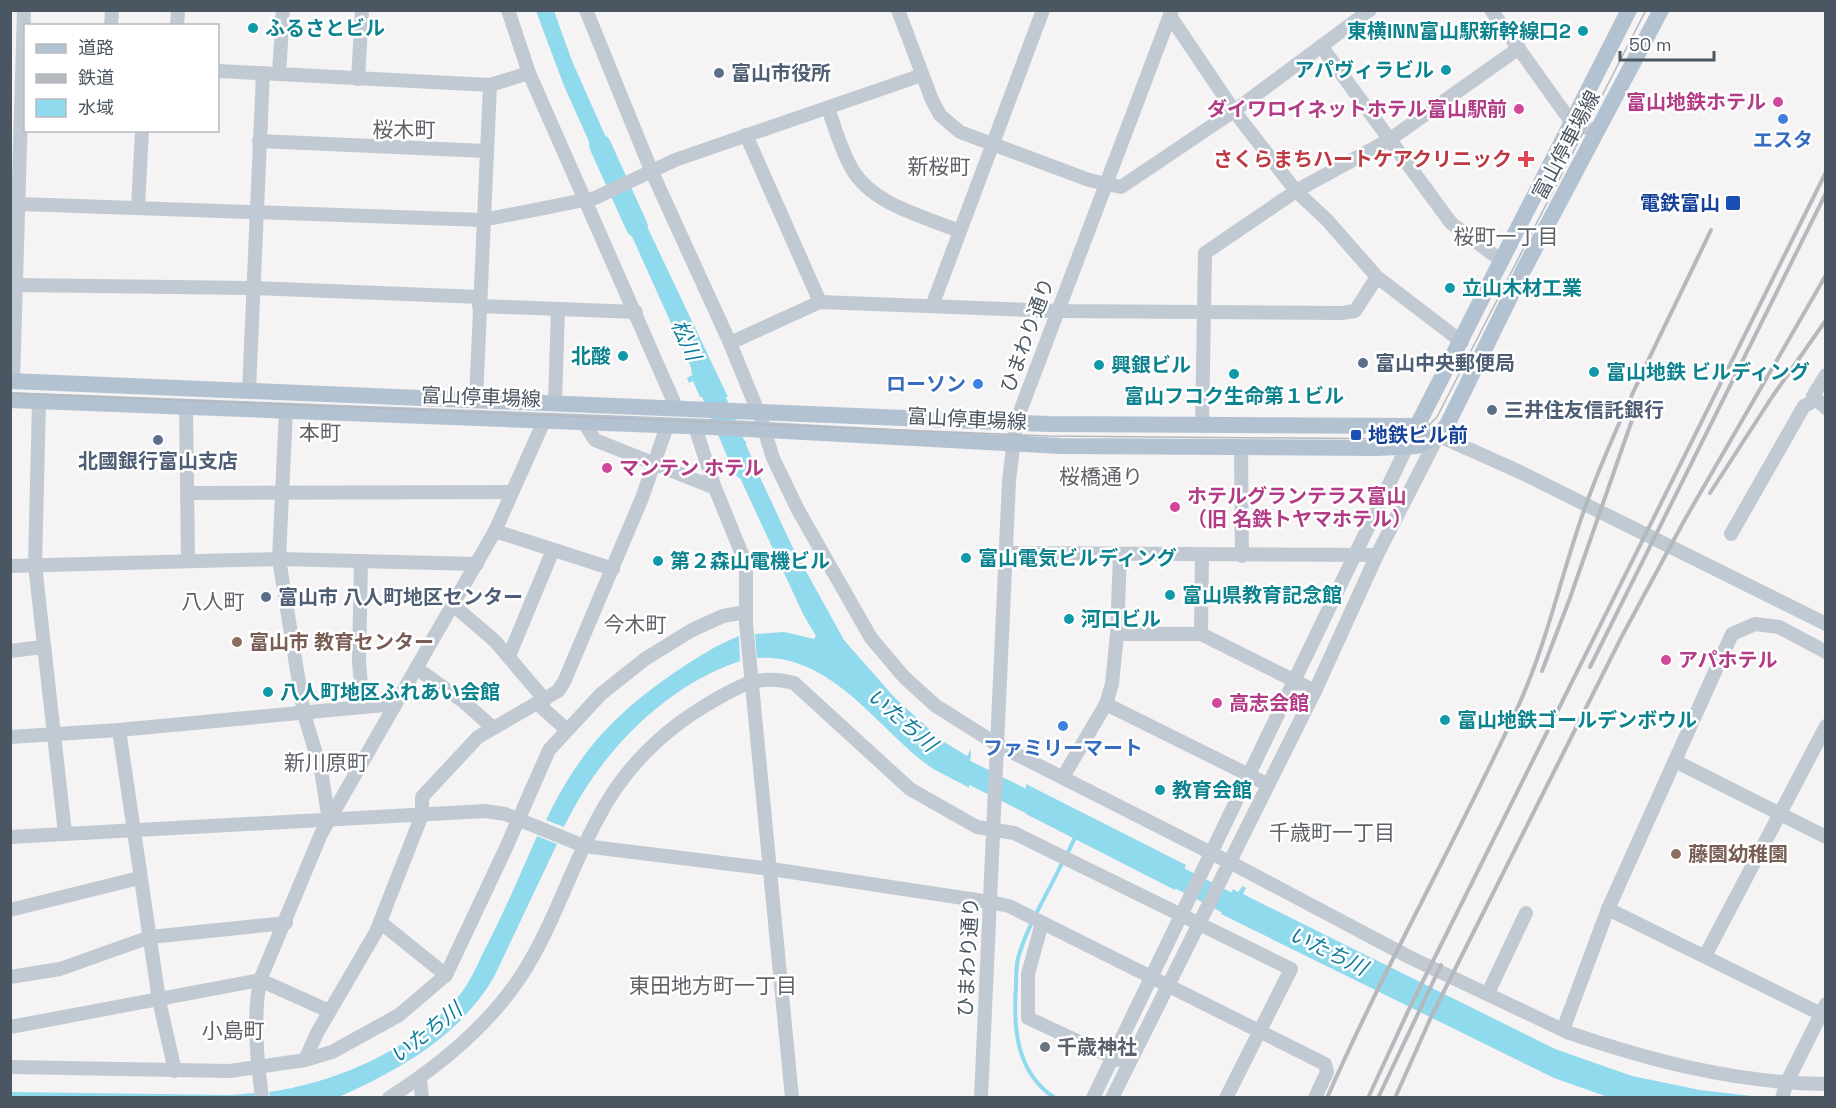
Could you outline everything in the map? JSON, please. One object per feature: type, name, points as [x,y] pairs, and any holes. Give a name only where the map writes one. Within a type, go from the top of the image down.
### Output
[{"type":"main road","name":"富山停車場線","points":[[12,382],[1016,422],[1203,426],[1417,426],[1462,342],[1629,10]]},
{"type":"main road","name":"富山停車場線","points":[[10,400],[703,427],[1061,446],[1405,448],[1425,444],[1438,436],[1457,410],[1492,331],[1661,10]]},
{"type":"street","points":[[12,382],[20,204],[20,60],[24,10]]},
{"type":"street","points":[[279,74],[283,10]]},
{"type":"street","points":[[358,79],[362,10]]},
{"type":"street","points":[[508,10],[529,73],[636,312],[676,409]]},
{"type":"street","points":[[586,10],[645,174],[730,343],[774,458],[798,510],[872,638],[904,677],[936,706],[998,745],[1213,853],[1225,867],[1568,1032],[1637,1056],[1784,1091],[1826,1084]]},
{"type":"street","points":[[898,10],[922,75],[940,115],[960,132],[1106,186],[1121,187],[1234,111],[1370,10]]},
{"type":"street","points":[[932,306],[1043,10]]},
{"type":"street","points":[[1491,10],[1572,123],[1596,131]]},
{"type":"street","points":[[1171,13],[1234,111],[1296,190],[1327,220],[1377,278],[1462,342]]},
{"type":"street","name":"ひまわり通り","points":[[981,1098],[1006,552],[1016,422],[1056,311],[1171,13]]},
{"type":"street","points":[[1321,46],[1451,223],[1502,261]]},
{"type":"street","points":[[1203,426],[1205,253],[1296,190],[1389,140],[1519,48]]},
{"type":"street","points":[[219,71],[490,85],[529,73]]},
{"type":"street","points":[[249,391],[251,288],[262,73]]},
{"type":"street","points":[[20,204],[483,220],[585,201],[645,174],[746,135],[922,75]]},
{"type":"street","points":[[476,399],[490,85]]},
{"type":"street","points":[[828,108],[844,154],[862,184],[895,205],[959,231]]},
{"type":"street","points":[[138,207],[142,132]]},
{"type":"street","points":[[746,135],[820,302]]},
{"type":"street","points":[[259,141],[486,151]]},
{"type":"street","points":[[10,219],[20,204]]},
{"type":"street","points":[[730,343],[820,302],[1056,311],[1342,313],[1355,311],[1377,278]]},
{"type":"street","points":[[16,285],[251,288],[558,309],[636,312]]},
{"type":"street","points":[[555,403],[558,309]]},
{"type":"street","points":[[1821,404],[1813,396],[1826,375]]},
{"type":"street","points":[[39,401],[35,565],[52,734],[65,833]]},
{"type":"street","points":[[1731,534],[1804,406],[1821,404]]},
{"type":"street","points":[[186,407],[188,560]]},
{"type":"street","points":[[286,410],[279,559],[304,714],[321,770],[330,821]]},
{"type":"street","points":[[262,1098],[258,1069],[257,996],[260,980],[286,923],[321,834],[495,531],[544,421]]},
{"type":"street","points":[[584,423],[595,440],[715,488]]},
{"type":"street","points":[[304,1060],[380,922],[422,815],[422,797],[478,737],[541,702],[558,691],[564,682],[655,465],[667,426]]},
{"type":"street","points":[[1093,1098],[1150,976],[1206,868],[1247,775],[1417,426],[1530,477],[1826,624]]},
{"type":"street","points":[[703,427],[715,488],[746,564],[746,618],[792,1098]]},
{"type":"street","points":[[1112,1098],[1225,867],[1315,691],[1377,555],[1438,436]]},
{"type":"street","points":[[1241,448],[1242,556]]},
{"type":"street","points":[[188,493],[512,492]]},
{"type":"street","points":[[495,531],[613,569]]},
{"type":"street","points":[[509,656],[553,550]]},
{"type":"street","points":[[1006,552],[1242,556],[1377,555]]},
{"type":"street","points":[[1063,777],[1106,704],[1112,684],[1117,634],[1120,554]]},
{"type":"street","points":[[1201,634],[1203,554]]},
{"type":"street","points":[[10,566],[279,559],[477,564]]},
{"type":"street","points":[[361,561],[359,662],[363,707]]},
{"type":"street","points":[[453,605],[509,656],[541,702],[567,730]]},
{"type":"street","points":[[10,1067],[175,1071],[258,1069],[332,1052],[399,1015],[446,975],[522,821],[549,750],[601,694],[671,642],[723,616],[746,618]]},
{"type":"street","points":[[1568,1032],[1564,1027],[1608,909],[1732,634],[1755,624],[1779,627],[1826,652]]},
{"type":"street","points":[[1117,634],[1201,634],[1315,691]]},
{"type":"street","points":[[10,651],[44,647]]},
{"type":"street","points":[[416,668],[464,702],[493,728]]},
{"type":"street","points":[[388,1098],[420,1078],[476,1031],[520,978],[564,894],[578,843],[610,797],[657,740],[682,719],[752,680],[778,679],[794,683],[909,789],[963,821],[977,827],[994,824],[1014,833],[1184,911],[1291,969],[1226,1098]]},
{"type":"street","points":[[10,737],[119,730],[395,704]]},
{"type":"street","points":[[1106,704],[1267,784]]},
{"type":"street","points":[[1705,956],[1826,726]]},
{"type":"street","points":[[119,730],[139,878],[159,1000],[175,1071]]},
{"type":"street","points":[[1675,761],[1826,837]]},
{"type":"street","points":[[10,837],[485,811],[505,814],[578,843],[990,902],[1009,906],[1325,1064],[1327,1072],[1315,1098]]},
{"type":"street","points":[[10,910],[139,878]]},
{"type":"street","points":[[1608,909],[1823,1009],[1784,1091]]},
{"type":"street","points":[[1488,993],[1526,913]]},
{"type":"street","points":[[380,922],[446,975]]},
{"type":"street","points":[[10,977],[60,969],[150,937],[286,923]]},
{"type":"street","points":[[1042,923],[1028,974],[1028,1018],[1128,1065]]},
{"type":"street","points":[[10,1027],[260,980],[329,1011]]},
{"type":"street","points":[[420,1078],[422,1098]]},
{"type":"water","points":[[536,11],[554,11],[572,61],[620,169],[605,177],[564,86]]},
{"type":"water","name":"松川","points":[[632,193],[728,397],[700,397],[693,381],[689,383],[687,378],[694,374],[616,201],[625,200]]},
{"type":"water","name":"いたち川","points":[[723,441],[746,441],[746,447],[792,546],[844,640],[895,698],[941,740],[967,756],[971,749],[969,788],[926,764],[847,692],[827,678],[805,666],[782,659],[757,658],[755,634],[784,632],[814,639],[816,636],[803,614]]},
{"type":"water","points":[[739,636],[740,661],[685,688],[636,726],[595,774],[564,827],[546,820],[584,756],[614,722],[671,675],[712,649]]},
{"type":"water","points":[[1026,784],[1186,865],[1175,890],[1026,814]]},
{"type":"water","name":"いたち川","points":[[537,836],[557,844],[494,977],[480,998],[447,1033],[408,1061],[336,1098],[270,1097],[269,1092],[321,1080],[372,1061],[396,1048],[439,1016],[458,997],[472,976]]},
{"type":"water","points":[[1243,886],[1246,888],[1243,894],[1555,1049],[1632,1076],[1700,1090],[1760,1097],[1608,1097],[1554,1078],[1221,914],[1233,889],[1238,892]]},
{"type":"water","points":[[11,1092],[231,1095],[254,1093],[255,1097],[11,1098]]},
{"type":"waterway","name":"松川","points":[[600,145],[637,227]]},
{"type":"waterway","name":"松川","points":[[702,369],[744,468]]},
{"type":"waterway","name":"いたち川","points":[[944,756],[964,770],[1052,814]]},
{"type":"waterway","points":[[1067,854],[1077,834]]},
{"type":"waterway","points":[[1055,1098],[1042,1088],[1032,1076],[1025,1062],[1017,1033],[1015,1002],[1017,965],[1022,945],[1063,861]]},
{"type":"waterway","name":"いたち川","points":[[1154,865],[1253,916]]},
{"type":"tram line","points":[[10,393],[1048,436],[1406,439],[1424,430],[1437,417],[1646,10]]},
{"type":"railway","points":[[1368,1098],[1410,1007],[1826,172]]},
{"type":"railway","points":[[1590,667],[1826,193]]},
{"type":"railway","points":[[1327,1098],[1516,711],[1537,659],[1579,525],[1602,464],[1631,396],[1711,230]]},
{"type":"railway","points":[[1395,1098],[1431,1017],[1622,636],[1684,521],[1826,275]]},
{"type":"railway","points":[[1710,493],[1772,397],[1826,320]]},
{"type":"railway","points":[[1542,671],[1639,400]]},
{"type":"railway","points":[[1378,1098],[1441,965]]},
{"type":"place","name":"ふるさとビル","points":[[253,28]]},
{"type":"place","name":"東横INN富山駅新幹線口2","points":[[1583,31]]},
{"type":"place","name":"アパヴィラビル","points":[[1446,70]]},
{"type":"place","name":"富山市役所","points":[[719,73]]},
{"type":"place","name":"富山地鉄ホテル","points":[[1778,102]]},
{"type":"place","name":"ダイワロイネットホテル富山駅前","points":[[1519,109]]},
{"type":"place","name":"エスタ","points":[[1783,119]]},
{"type":"place","name":"さくらまちハートケアクリニック","points":[[1526,159]]},
{"type":"place","name":"電鉄富山","points":[[1733,203]]},
{"type":"place","name":"立山木材工業","points":[[1450,288]]},
{"type":"place","name":"北酸","points":[[623,356]]},
{"type":"place","name":"富山中央郵便局","points":[[1363,363]]},
{"type":"place","name":"興銀ビル","points":[[1099,365]]},
{"type":"place","name":"富山地鉄 ビルディング","points":[[1594,372]]},
{"type":"place","name":"富山フコク生命第１ビル","points":[[1234,374]]},
{"type":"place","name":"ローソン","points":[[978,384]]},
{"type":"place","name":"三井住友信託銀行","points":[[1492,410]]},
{"type":"place","name":"地鉄ビル前","points":[[1356,435]]},
{"type":"place","name":"北國銀行富山支店","points":[[158,440]]},
{"type":"place","name":"マンテン ホテル","points":[[607,468]]},
{"type":"place","name":"ホテルグランテラス富山 （旧 名鉄トヤマホテル）","points":[[1175,507]]},
{"type":"place","name":"富山電気ビルディング","points":[[966,558]]},
{"type":"place","name":"第２森山電機ビル","points":[[658,561]]},
{"type":"place","name":"富山県教育記念館","points":[[1170,595]]},
{"type":"place","name":"富山市 八人町地区センター","points":[[266,597]]},
{"type":"place","name":"河口ビル","points":[[1069,619]]},
{"type":"place","name":"富山市 教育センター","points":[[237,642]]},
{"type":"place","name":"アパホテル","points":[[1666,660]]},
{"type":"place","name":"八人町地区ふれあい会館","points":[[268,692]]},
{"type":"place","name":"高志会館","points":[[1217,703]]},
{"type":"place","name":"富山地鉄ゴールデンボウル","points":[[1445,720]]},
{"type":"place","name":"ファミリーマート","points":[[1063,726]]},
{"type":"place","name":"教育会館","points":[[1160,790]]},
{"type":"place","name":"藤園幼稚園","points":[[1676,854]]},
{"type":"place","name":"千歳神社","points":[[1045,1047]]},
{"type":"district","name":"桜木町","points":[[404,130]]},
{"type":"district","name":"新桜町","points":[[939,167]]},
{"type":"district","name":"桜町一丁目","points":[[1506,237]]},
{"type":"district","name":"本町","points":[[320,433]]},
{"type":"district","name":"桜橋通り","points":[[1101,477]]},
{"type":"district","name":"八人町","points":[[213,602]]},
{"type":"district","name":"今木町","points":[[635,625]]},
{"type":"district","name":"新川原町","points":[[326,763]]},
{"type":"district","name":"千歳町一丁目","points":[[1332,833]]},
{"type":"district","name":"東田地方町一丁目","points":[[713,986]]},
{"type":"district","name":"小島町","points":[[233,1031]]}]
